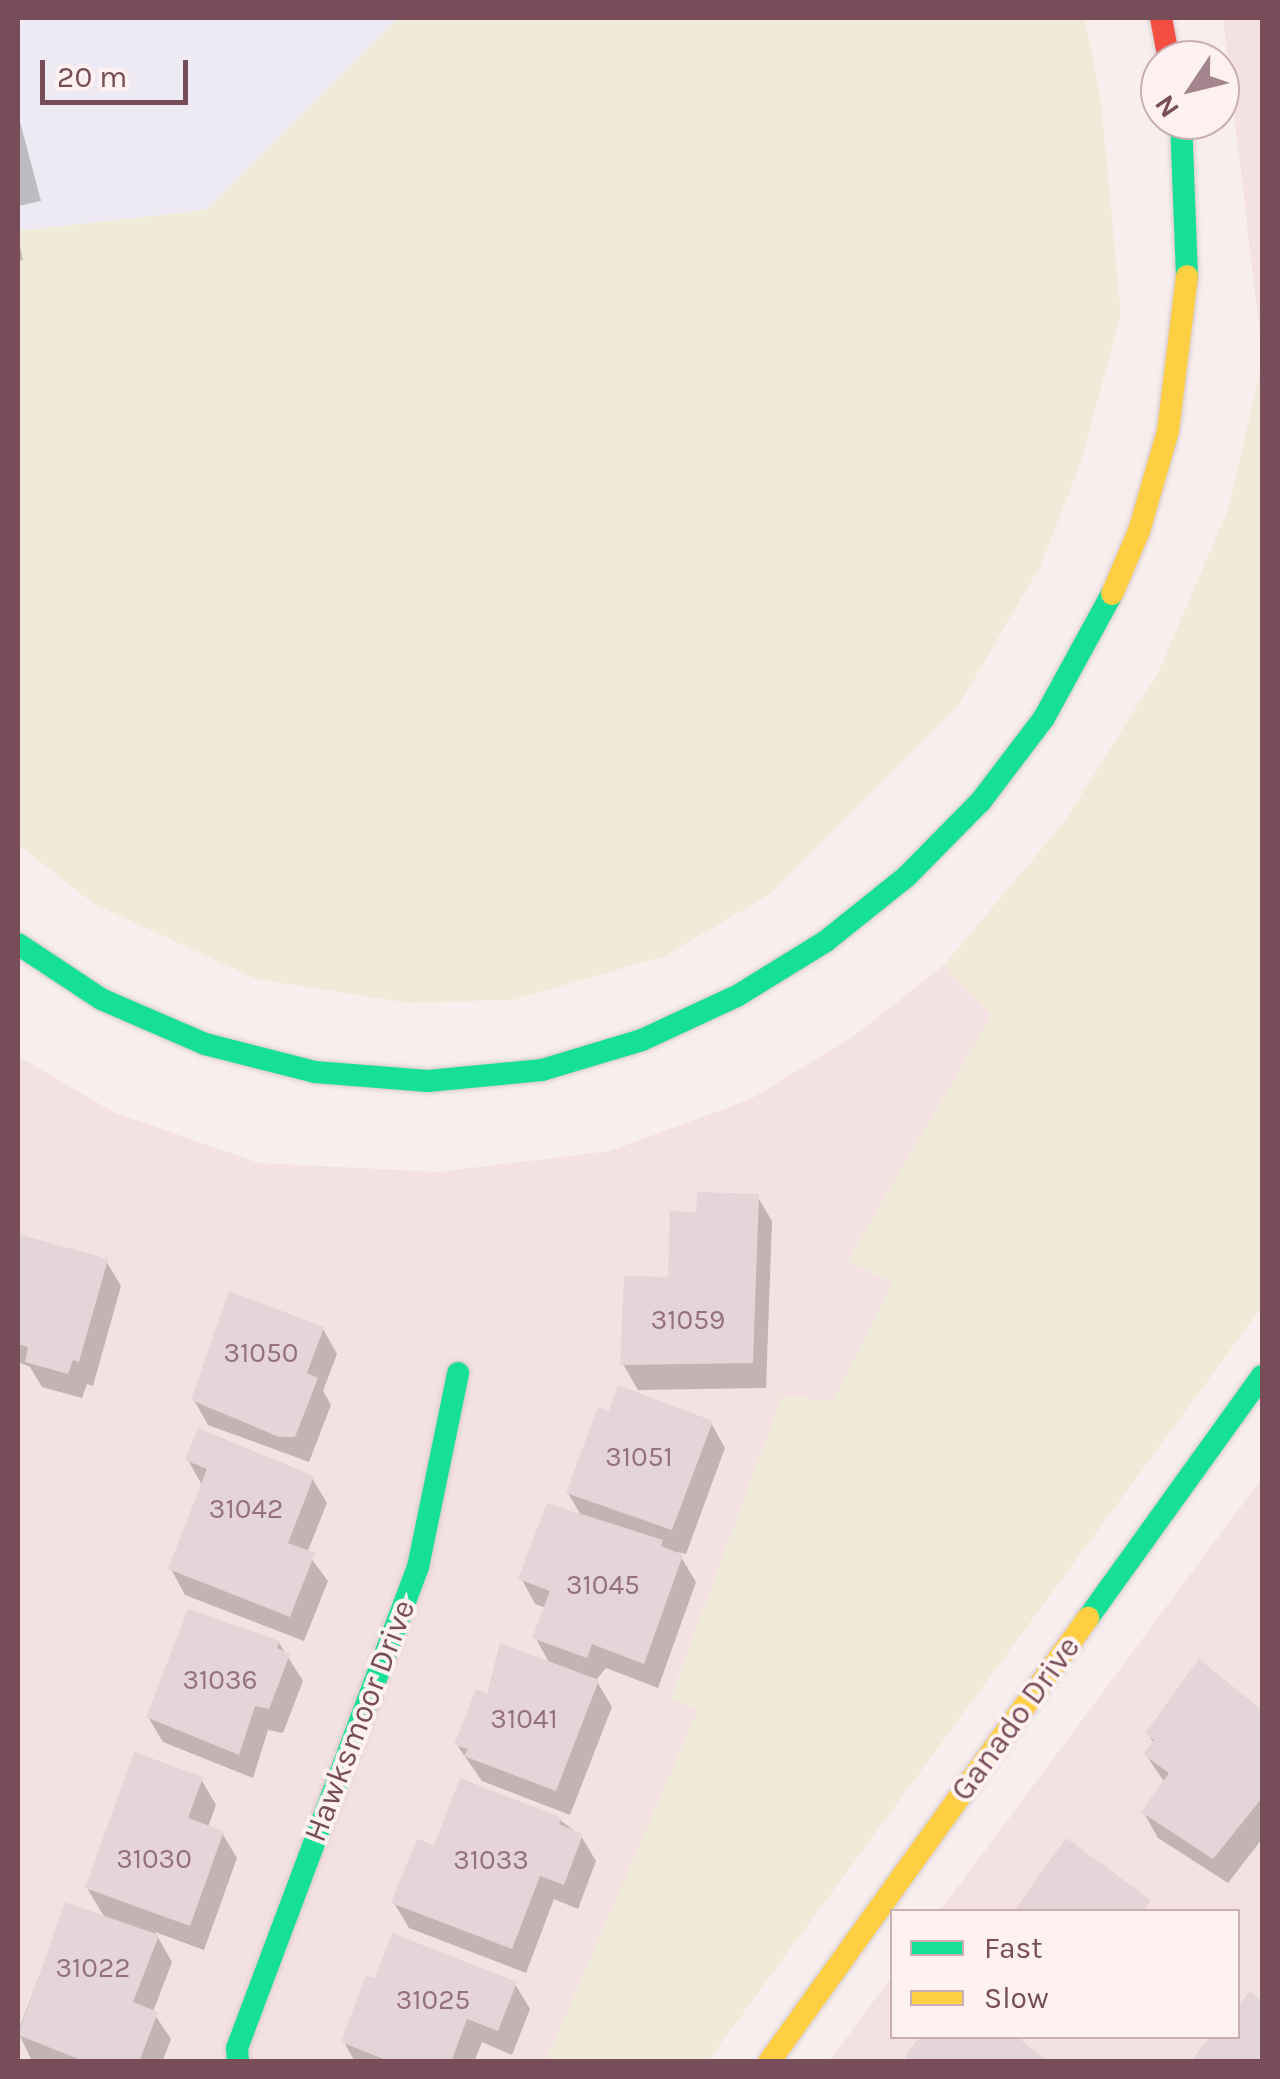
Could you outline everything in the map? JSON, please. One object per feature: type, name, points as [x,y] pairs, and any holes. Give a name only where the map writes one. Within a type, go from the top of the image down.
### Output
[{"type":"street","points":[[18,944],[101,999],[205,1044],[315,1072],[428,1081],[542,1070],[642,1040],[737,996],[826,941],[907,876],[981,801],[1044,718],[1097,628],[1139,532],[1168,431],[1185,328],[1189,223],[1183,140]]},
{"type":"street","name":"Hawksmoor Drive","points":[[238,2062],[237,2048],[418,1567],[458,1373]]},
{"type":"street","name":"Ganado Drive","points":[[770,2062],[1262,1376]]},
{"type":"shaded area","points":[[18,18],[398,18],[206,210],[18,231]]},
{"type":"shaded area","points":[[398,18],[1085,18],[1101,101],[1121,314],[1081,462],[1040,567],[960,703],[770,894],[665,956],[513,1000],[409,1003],[256,979],[94,904],[18,844],[18,231],[206,210]]},
{"type":"shaded area","points":[[1223,18],[1262,18],[1262,352],[1237,140],[1240,40],[1226,40]]},
{"type":"shaded area","points":[[1262,363],[1262,1307],[708,2061],[546,2061],[698,1710],[671,1698],[782,1396],[833,1401],[893,1283],[848,1260],[992,1015],[944,965],[1064,822],[1159,671],[1228,510]]},
{"type":"shaded area","points":[[944,965],[992,1015],[849,1259],[893,1282],[833,1401],[782,1397],[671,1697],[699,1709],[546,2061],[18,2062],[18,1056],[115,1113],[259,1163],[439,1172],[610,1151],[751,1099],[854,1036]]},
{"type":"shaded area","points":[[1262,1478],[1262,2061],[829,2062],[890,1979],[890,2039],[1240,2039],[1240,1909],[941,1909]]},
{"type":"building","points":[[697,1192],[759,1194],[753,1363],[620,1365],[624,1276],[668,1277],[670,1211],[696,1212]]},
{"type":"building","points":[[18,1234],[108,1259],[79,1362],[73,1360],[68,1374],[25,1362],[28,1347],[18,1344]]},
{"type":"building","points":[[229,1291],[324,1327],[307,1373],[318,1378],[295,1437],[279,1437],[191,1400]]},
{"type":"building","points":[[618,1385],[713,1421],[672,1530],[566,1493],[598,1407],[609,1411]]},
{"type":"building","points":[[198,1428],[314,1476],[288,1543],[315,1553],[290,1617],[168,1569],[207,1469],[185,1460]]},
{"type":"building","points":[[547,1503],[663,1540],[661,1546],[683,1555],[644,1664],[592,1644],[587,1658],[532,1638],[550,1591],[518,1579]]},
{"type":"building","points":[[188,1609],[280,1641],[277,1648],[290,1654],[269,1709],[255,1706],[239,1755],[146,1717]]},
{"type":"building","points":[[500,1643],[599,1680],[556,1791],[464,1756],[468,1749],[454,1745],[476,1689],[487,1694]]},
{"type":"building","points":[[1199,1659],[1262,1710],[1262,1798],[1213,1859],[1141,1812],[1169,1773],[1143,1754],[1154,1740],[1145,1733]]},
{"type":"building","points":[[134,1752],[203,1777],[188,1818],[224,1831],[190,1926],[85,1888]]},
{"type":"building","points":[[460,1778],[562,1818],[559,1824],[583,1834],[564,1885],[540,1876],[512,1949],[391,1903],[417,1839],[434,1845]]},
{"type":"building","points":[[1066,1838],[1151,1900],[1145,1909],[1015,1909]]},
{"type":"building","points":[[65,1902],[159,1935],[133,2002],[158,2012],[139,2062],[86,2062],[18,2035]]},
{"type":"building","points":[[392,1933],[517,1982],[498,2031],[467,2019],[451,2062],[391,2062],[341,2042],[366,1975],[375,1978]]},
{"type":"building","points":[[1250,1991],[1262,2002],[1262,2062],[1190,2062],[1209,2039],[1240,2039],[1240,2004]]},
{"type":"building","points":[[918,2039],[1020,2039],[1049,2062],[911,2062],[905,2057]]},
{"type":"traffic: fast","points":[[1182,140],[1187,276]]},
{"type":"traffic: fast","points":[[18,944],[101,999],[205,1044],[315,1072],[428,1081],[542,1070],[642,1040],[737,996],[826,941],[907,876],[981,801],[1044,718],[1112,594]]},
{"type":"traffic: fast","points":[[238,2062],[237,2048],[418,1567],[458,1373]]},
{"type":"traffic: fast","points":[[1088,1618],[1262,1376]]},
{"type":"traffic: slow","points":[[1112,594],[1139,531],[1168,431],[1187,276]]},
{"type":"traffic: slow","points":[[769,2062],[1088,1618]]},
{"type":"traffic: jam","points":[[1161,18],[1165,40]]}]
